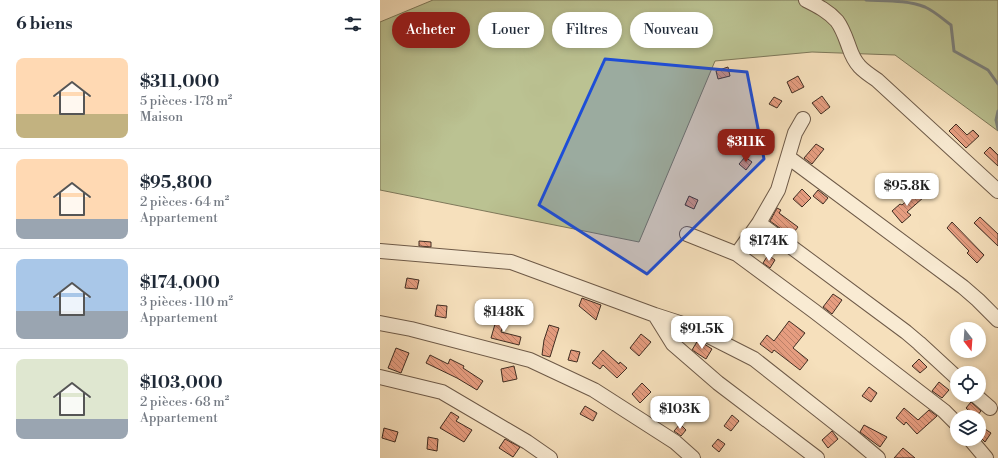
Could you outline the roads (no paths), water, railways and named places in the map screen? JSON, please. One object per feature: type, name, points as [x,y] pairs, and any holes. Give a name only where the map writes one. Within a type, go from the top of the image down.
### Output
[{"type":"street","points":[[806,0],[827,11],[838,22],[850,50],[862,69],[877,80],[998,191]]},
{"type":"street","points":[[737,254],[759,223],[778,190],[795,133],[802,119]]},
{"type":"street","points":[[788,157],[963,287],[998,320]]},
{"type":"street","points":[[759,223],[906,332],[950,372]]},
{"type":"street","points":[[687,234],[737,254],[944,410],[950,416]]},
{"type":"street","points":[[380,251],[511,262],[689,326],[754,359],[878,458]]},
{"type":"street","points":[[655,315],[673,344],[718,383],[817,458]]},
{"type":"street","points":[[380,323],[411,329],[530,360],[594,390],[675,442],[693,458]]},
{"type":"street","points":[[380,377],[442,392],[527,442],[550,458]]},
{"type":"street","points":[[983,402],[990,408]]},
{"type":"street","points":[[976,446],[986,458]]},
{"type":"waterway","points":[[866,0],[911,3],[925,7],[932,11],[951,25],[954,51],[988,70],[998,84]]},
{"type":"waterway","points":[[998,111],[996,120],[998,129]]}]
